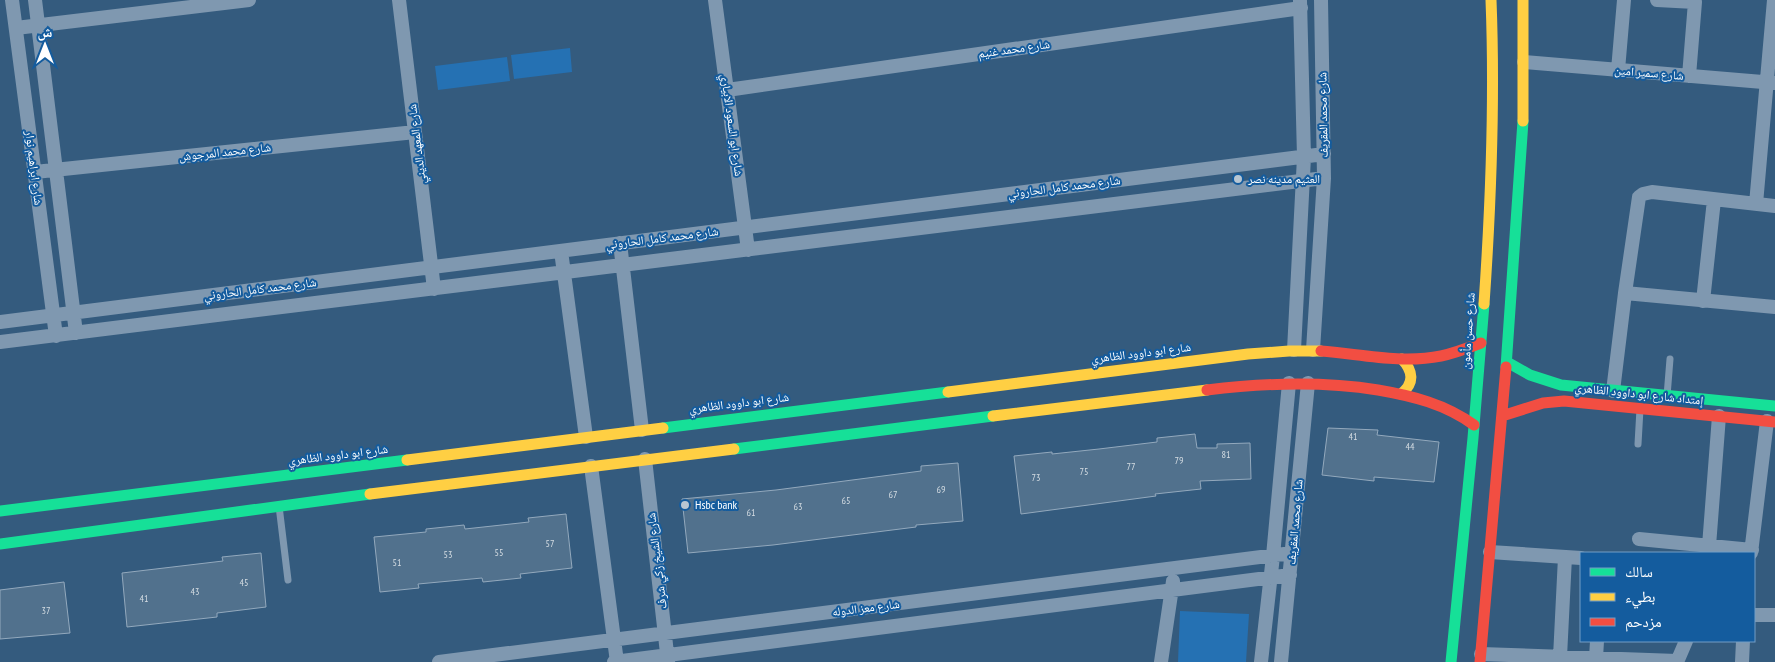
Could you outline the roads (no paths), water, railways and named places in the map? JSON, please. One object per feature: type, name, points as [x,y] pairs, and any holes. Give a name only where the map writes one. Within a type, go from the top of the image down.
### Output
[{"type":"street","name":"شارع ابراهيم نوار","points":[[12,0],[56,336]]},
{"type":"street","name":"شارع ابراهيم نوار","points":[[35,0],[76,333]]},
{"type":"street","points":[[16,28],[138,7],[249,0]]},
{"type":"street","name":"شارع المعهد الديني","points":[[399,0],[434,289]]},
{"type":"street","name":"شارع ابو السعود الابياري","points":[[715,0],[748,250]]},
{"type":"street","name":"شارع محمد المقريف","points":[[1313,350],[1324,178],[1321,0]]},
{"type":"street","name":"شارع حسن مأمون","points":[[1451,662],[1481,343],[1493,109],[1491,0]]},
{"type":"street","points":[[1523,0],[1524,113],[1502,416],[1480,658],[1560,657],[1677,662],[1686,642]]},
{"type":"street","points":[[1618,70],[1624,0]]},
{"type":"street","points":[[1657,0],[1695,2],[1689,76]]},
{"type":"street","points":[[1756,204],[1771,83],[1774,0]]},
{"type":"street","name":"شارع محمد غنيم","points":[[727,90],[1300,4]]},
{"type":"street","name":"شارع محمد المقريف","points":[[1294,350],[1304,156],[1300,4]]},
{"type":"street","name":"شارع سمير امين","points":[[1524,62],[1771,83]]},
{"type":"street","name":"شارع محمد المرجوش","points":[[35,172],[415,132]]},
{"type":"street","name":"شارع محمد كامل الحاروني","points":[[0,322],[1324,154]]},
{"type":"street","name":"شارع محمد كامل الحاروني","points":[[0,342],[1324,178]]},
{"type":"street","points":[[1613,391],[1624,293],[1639,197],[1642,194],[1652,192],[1775,206]]},
{"type":"street","points":[[1703,301],[1714,200]]},
{"type":"street","points":[[620,243],[642,430]]},
{"type":"street","points":[[561,250],[586,437]]},
{"type":"street","points":[[1624,293],[1775,307]]},
{"type":"street","name":"شارع ابو داوود الظاهري","points":[[0,511],[1248,354],[1313,350],[1402,360],[1441,357],[1481,343]]},
{"type":"street","points":[[1401,394],[1411,385],[1412,378],[1409,366],[1402,360]]},
{"type":"street","name":"إمتداد شارع ابو داوود الظاهري","points":[[1506,362],[1530,375],[1551,383],[1613,391],[1775,406]]},
{"type":"street","points":[[1049,378],[1052,401]]},
{"type":"street","name":"شارع محمد المقريف","points":[[1261,662],[1289,383]]},
{"type":"street","points":[[0,544],[279,505],[645,459],[1052,401],[1308,383],[1354,386],[1401,394],[1452,409],[1474,425]]},
{"type":"street","name":"شارع محمد المقريف","points":[[1281,662],[1308,383]]},
{"type":"street","points":[[1551,383],[1547,390],[1553,401]]},
{"type":"street","name":"إمتداد شارع ابو داوود الظاهري","points":[[1502,416],[1529,406],[1553,401],[1564,401],[1771,422]]},
{"type":"street","points":[[1709,546],[1719,416]]},
{"type":"street","points":[[1639,539],[1671,548],[1709,546],[1752,552],[1771,422]]},
{"type":"street","name":"شارع الشيخ زكي شرف","points":[[645,459],[668,658]]},
{"type":"street","points":[[591,466],[616,662]]},
{"type":"street","points":[[164,491],[160,495],[159,507],[161,514],[169,520]]},
{"type":"street","points":[[128,496],[137,509],[135,521],[132,525]]},
{"type":"street","points":[[1490,552],[1580,558]]},
{"type":"street","name":"شارع معز الدوله","points":[[439,662],[1292,553]]},
{"type":"street","points":[[1560,657],[1565,557]]},
{"type":"street","points":[[1161,662],[1175,568]]},
{"type":"street","name":"شارع معز الدوله","points":[[616,662],[668,658],[1290,575]]},
{"type":"street","points":[[1755,615],[1775,615]]},
{"type":"street","points":[[1596,658],[1597,642]]},
{"type":"street","points":[[1742,662],[1743,642]]},
{"type":"lane","points":[[1667,396],[1670,359]]},
{"type":"lane","points":[[1638,444],[1640,408]]},
{"type":"lane","points":[[279,505],[288,580]]},
{"type":"place","name":"العثيم مدينه نصر","points":[[1238,179]]},
{"type":"place","name":"Hsbc bank","points":[[685,505]]}]
